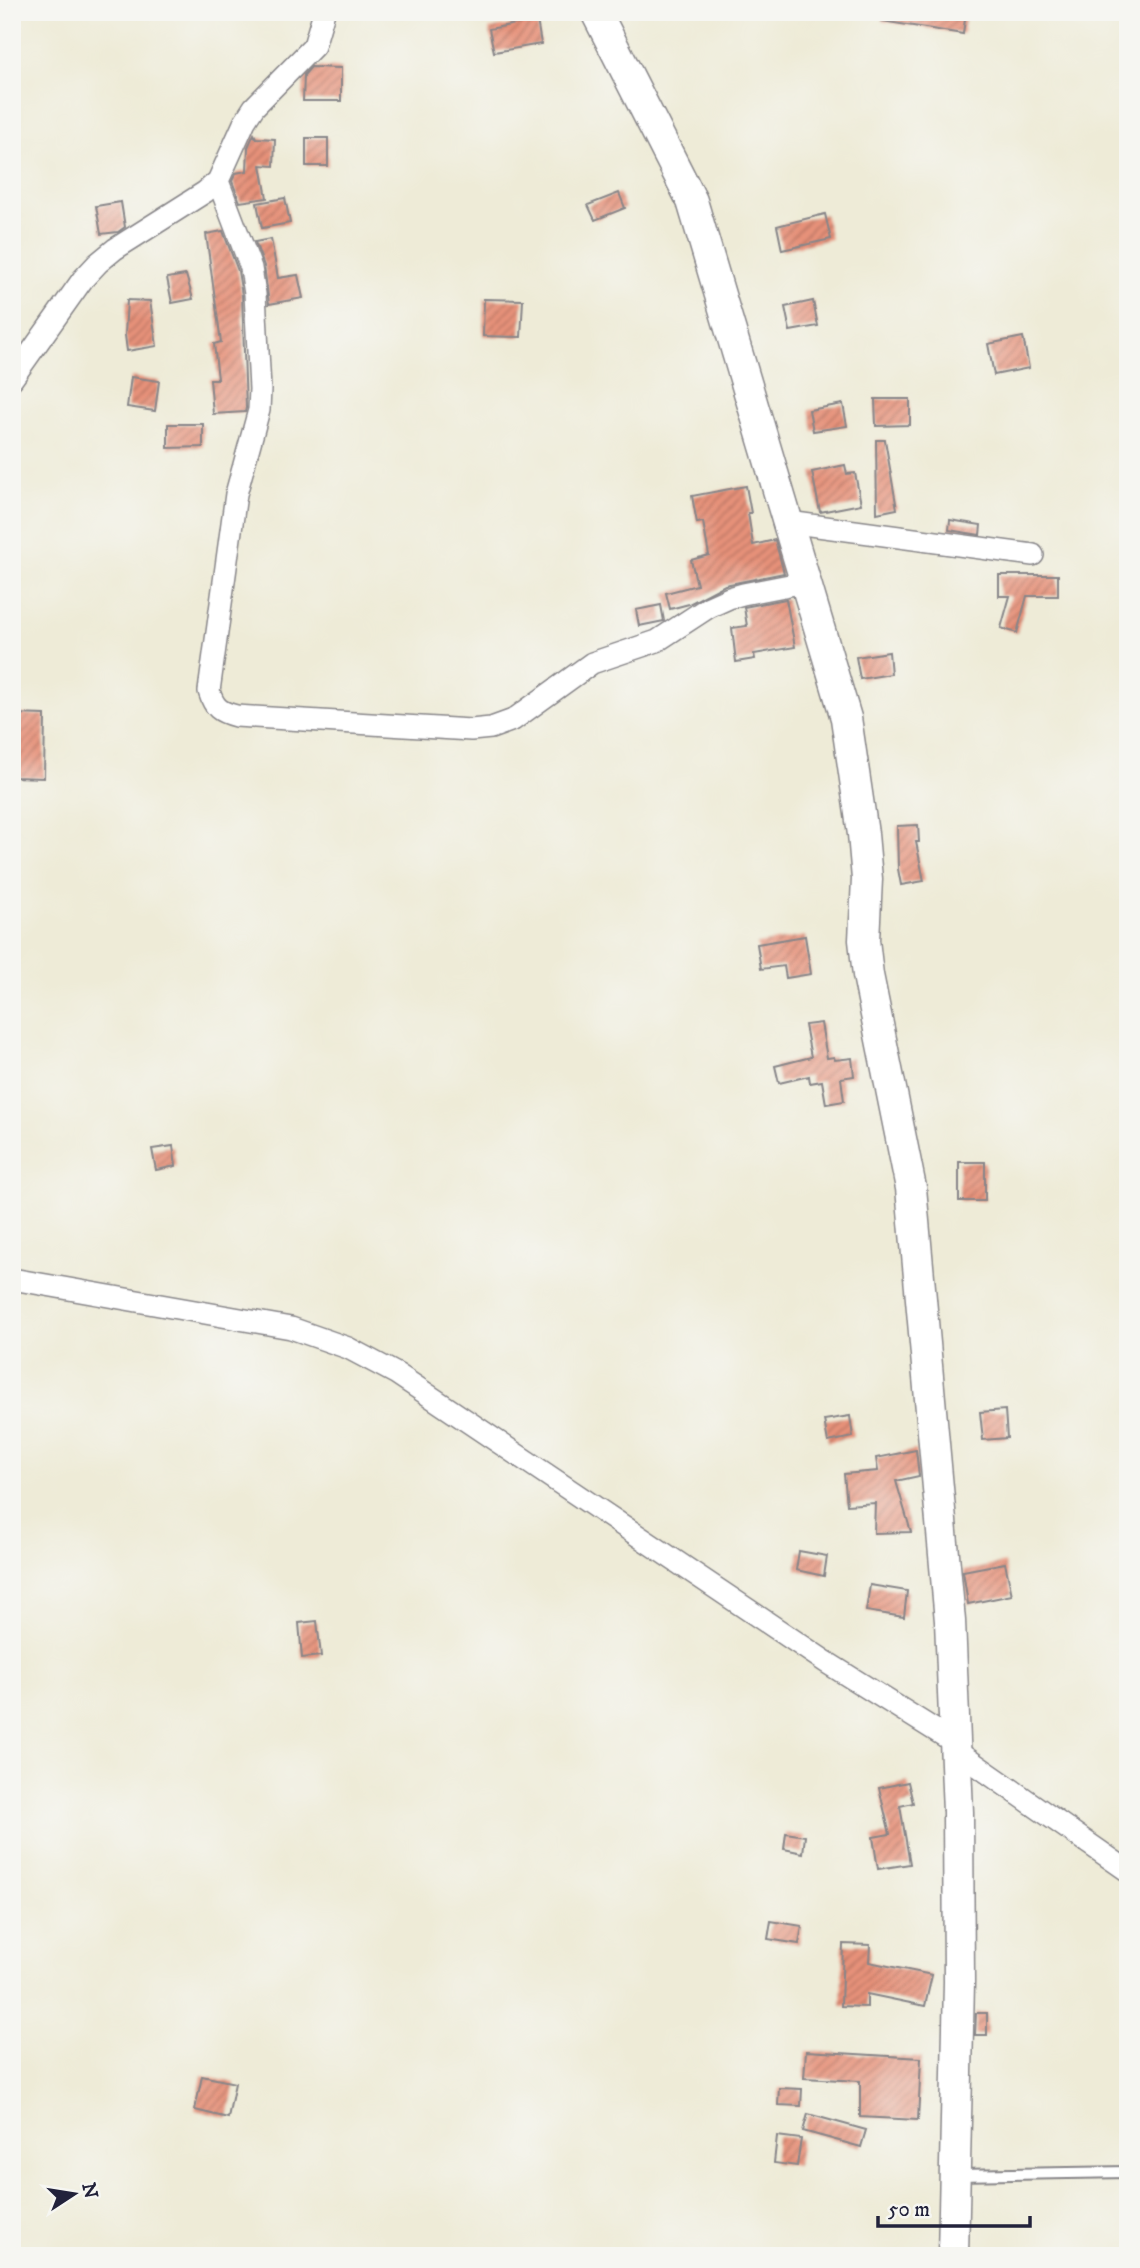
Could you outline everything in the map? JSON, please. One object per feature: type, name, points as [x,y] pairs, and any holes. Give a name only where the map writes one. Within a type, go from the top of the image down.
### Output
[{"type":"street","points":[[12,380],[83,279],[98,263],[218,181],[254,107],[314,46],[324,12]]},
{"type":"street","points":[[596,12],[692,201],[846,718],[866,868],[864,940],[868,975],[912,1197],[950,1620],[958,1812],[959,1982],[953,2256]]},
{"type":"street","points":[[218,181],[251,268],[255,293],[260,389],[259,410],[236,494],[209,691],[212,704],[222,713],[443,729],[491,728],[513,720],[592,663],[657,641],[709,607],[743,594],[806,582]]},
{"type":"street","points":[[788,522],[1033,555]]},
{"type":"street","points":[[12,1279],[290,1328],[348,1348],[397,1374],[954,1746],[1128,1871]]},
{"type":"lane","points":[[955,2175],[1128,2172]]},
{"type":"building","points":[[883,12],[966,12],[963,34],[882,21]]},
{"type":"building","points":[[537,20],[541,44],[494,52],[489,29]]},
{"type":"building","points":[[311,67],[341,68],[341,101],[303,101],[304,75]]},
{"type":"building","points":[[254,134],[256,138],[275,139],[274,166],[261,165],[267,198],[240,202],[232,181],[236,173],[247,171],[248,147]]},
{"type":"building","points":[[306,138],[328,138],[328,166],[306,166]]},
{"type":"building","points":[[619,193],[625,208],[595,220],[588,205]]},
{"type":"building","points":[[285,198],[290,223],[262,228],[257,203]]},
{"type":"building","points":[[121,202],[125,227],[118,232],[101,234],[96,206]]},
{"type":"building","points":[[825,214],[831,239],[782,250],[777,226]]},
{"type":"building","points":[[223,231],[238,271],[242,295],[246,408],[245,412],[213,414],[210,379],[218,379],[214,344],[221,342],[206,234]]},
{"type":"building","points":[[271,239],[278,278],[298,275],[303,298],[269,304],[264,266],[255,242]]},
{"type":"building","points":[[186,275],[193,299],[172,303],[167,278]]},
{"type":"building","points":[[484,299],[523,300],[521,337],[483,336]]},
{"type":"building","points":[[127,300],[150,301],[157,346],[127,351]]},
{"type":"building","points":[[813,301],[818,326],[790,331],[785,307]]},
{"type":"building","points":[[1023,337],[1029,368],[994,375],[988,344]]},
{"type":"building","points":[[131,377],[159,381],[155,411],[127,407]]},
{"type":"building","points":[[875,399],[910,399],[910,425],[876,426]]},
{"type":"building","points":[[843,404],[847,426],[813,431],[809,410]]},
{"type":"building","points":[[168,424],[203,424],[203,447],[168,448]]},
{"type":"building","points":[[876,440],[885,440],[897,509],[877,513]]},
{"type":"building","points":[[845,465],[847,474],[855,473],[861,504],[820,512],[812,472]]},
{"type":"building","points":[[746,486],[753,545],[775,540],[784,573],[725,585],[689,604],[670,609],[666,593],[697,585],[691,560],[709,555],[703,522],[697,523],[692,496]]},
{"type":"building","points":[[950,520],[981,525],[980,535],[949,530]]},
{"type":"building","points":[[999,575],[1058,575],[1058,596],[1027,596],[1017,633],[1001,628],[1010,596],[999,596]]},
{"type":"building","points":[[786,599],[795,647],[754,654],[755,659],[736,662],[732,628],[747,626],[744,607]]},
{"type":"building","points":[[661,605],[664,621],[639,626],[636,610]]},
{"type":"building","points":[[889,652],[891,674],[860,679],[856,657]]},
{"type":"building","points":[[14,714],[45,715],[44,778],[13,777]]},
{"type":"building","points":[[918,825],[919,842],[916,842],[924,881],[901,885],[897,826]]},
{"type":"building","points":[[805,936],[811,974],[786,978],[784,966],[761,969],[757,944]]},
{"type":"building","points":[[821,1023],[827,1058],[852,1058],[854,1076],[841,1078],[844,1101],[826,1104],[822,1081],[810,1083],[809,1076],[779,1083],[775,1066],[811,1057],[805,1025]]},
{"type":"building","points":[[173,1146],[176,1166],[156,1170],[152,1149]]},
{"type":"building","points":[[959,1162],[985,1162],[985,1201],[959,1201]]},
{"type":"building","points":[[1005,1410],[1007,1438],[983,1440],[980,1412]]},
{"type":"building","points":[[850,1416],[853,1437],[828,1442],[824,1420]]},
{"type":"building","points":[[916,1450],[919,1476],[896,1481],[911,1532],[874,1533],[875,1503],[847,1505],[844,1474],[878,1471],[876,1458]]},
{"type":"building","points":[[799,1551],[827,1556],[824,1576],[796,1570]]},
{"type":"building","points":[[1005,1563],[1012,1595],[968,1604],[963,1571]]},
{"type":"building","points":[[870,1585],[907,1591],[904,1617],[866,1611]]},
{"type":"building","points":[[317,1621],[321,1656],[302,1658],[299,1623]]},
{"type":"building","points":[[908,1782],[913,1803],[900,1806],[910,1864],[878,1869],[873,1837],[890,1834],[879,1788]]},
{"type":"building","points":[[786,1833],[805,1836],[803,1853],[784,1849]]},
{"type":"building","points":[[771,1921],[802,1926],[799,1944],[768,1939]]},
{"type":"building","points":[[843,1944],[870,1945],[869,1962],[932,1975],[925,2006],[867,1994],[867,2007],[841,2006]]},
{"type":"building","points":[[976,2013],[987,2013],[987,2035],[975,2035]]},
{"type":"building","points":[[806,2051],[921,2058],[918,2120],[860,2117],[860,2081],[804,2078]]},
{"type":"building","points":[[202,2076],[235,2083],[228,2118],[195,2110]]},
{"type":"building","points":[[779,2088],[802,2089],[801,2106],[778,2105]]},
{"type":"building","points":[[808,2114],[866,2130],[861,2147],[803,2131]]},
{"type":"building","points":[[777,2136],[801,2139],[797,2166],[774,2163]]}]
